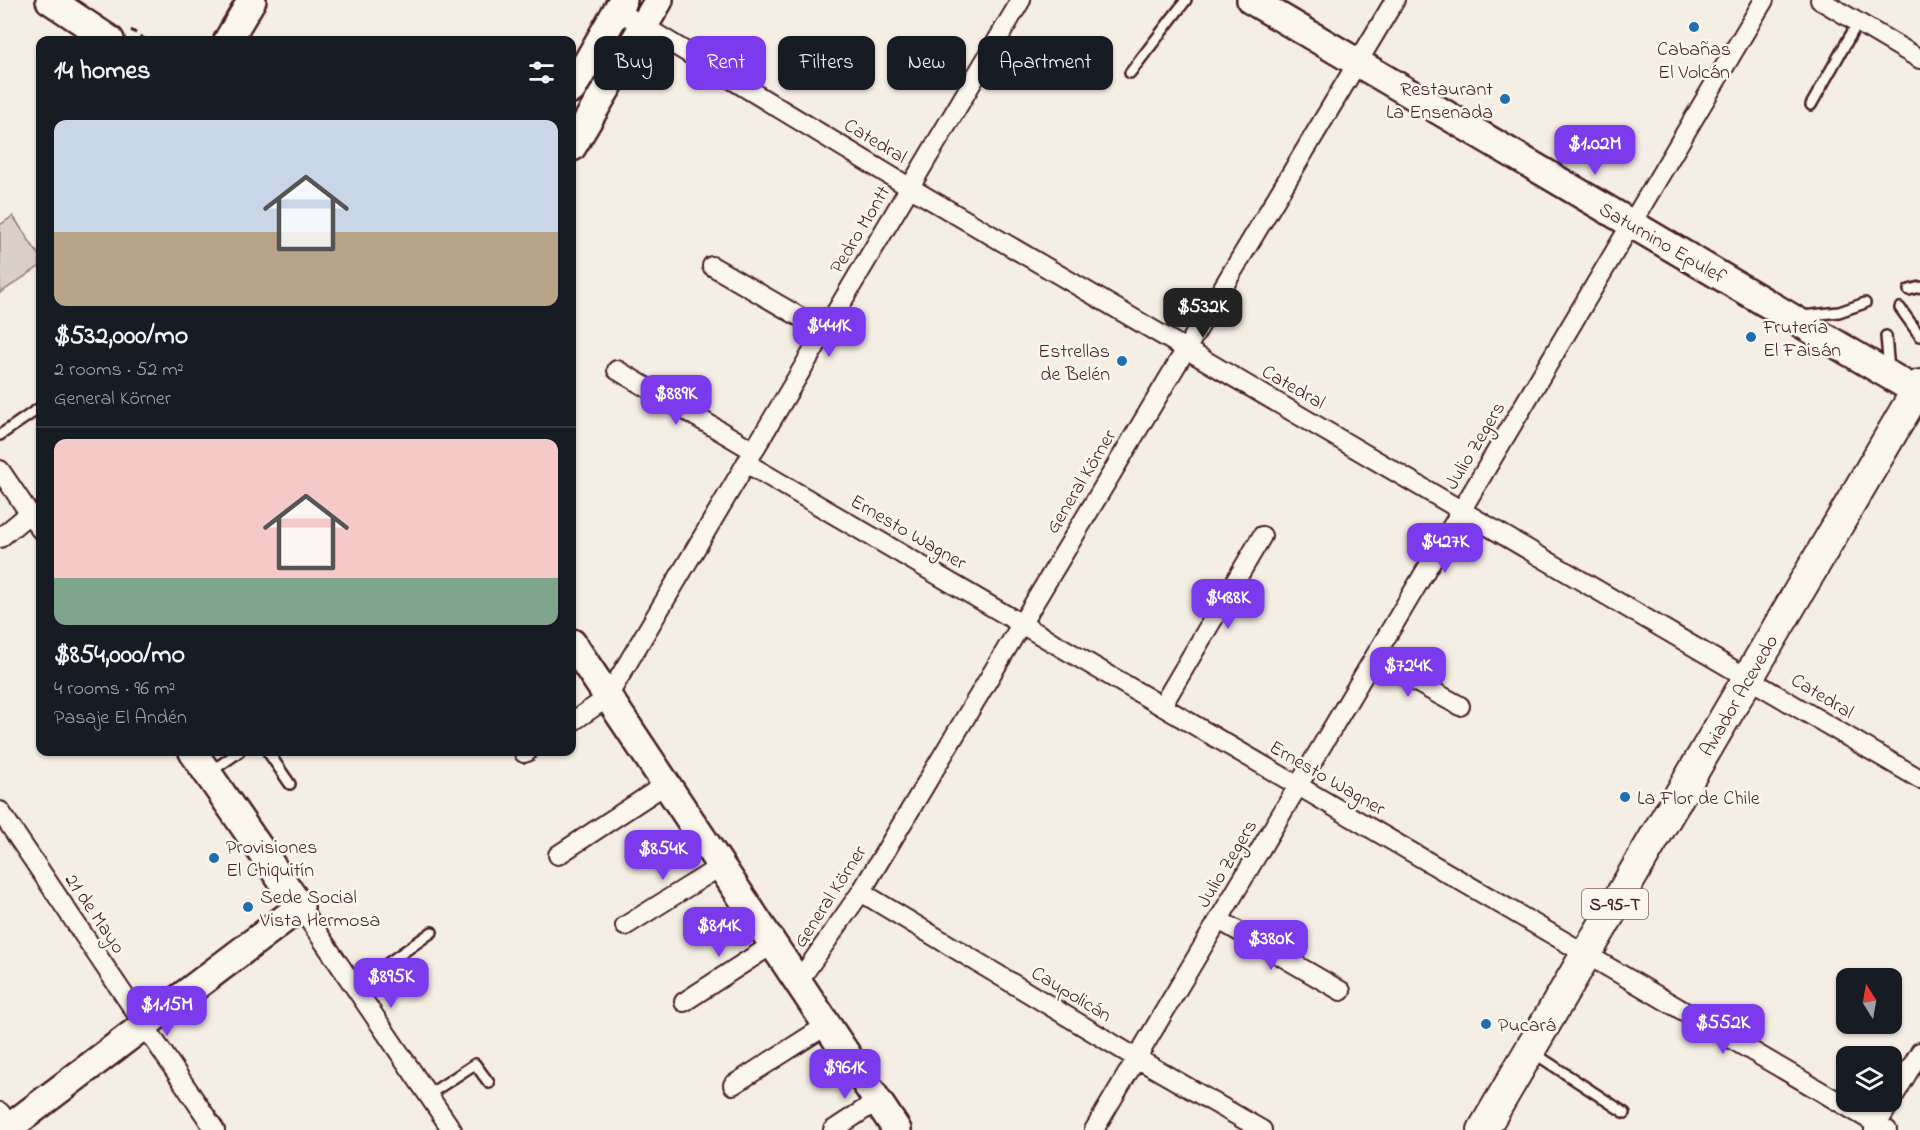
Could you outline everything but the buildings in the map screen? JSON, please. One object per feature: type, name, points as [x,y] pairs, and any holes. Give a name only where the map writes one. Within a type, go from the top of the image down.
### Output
[{"type":"main road","points":[[50,0],[104,36]]},
{"type":"main road","points":[[230,36],[252,0]]},
{"type":"main road","points":[[576,140],[659,0]]},
{"type":"main road","name":"Saturnino Epulef","points":[[1251,0],[1890,376],[1919,390]]},
{"type":"main road","points":[[576,82],[620,5]]},
{"type":"main road","name":"Aviador Acevedo","points":[[1483,1130],[1919,390]]},
{"type":"main road","points":[[576,649],[897,1130]]},
{"type":"main road","points":[[7,1125],[300,908],[196,756]]},
{"type":"street","name":"Pedro Montt","points":[[607,698],[1020,0]]},
{"type":"street","name":"General Körner","points":[[798,982],[861,892],[1395,0]]},
{"type":"street","name":"Julio Zegers","points":[[1094,1130],[1764,0]]},
{"type":"street","points":[[1820,0],[1920,59]]},
{"type":"street","name":"Catedral","points":[[620,5],[644,25],[909,187],[1920,779]]},
{"type":"street","points":[[712,266],[824,331]]},
{"type":"street","name":"Ernesto Wagner","points":[[617,370],[750,457],[1022,624],[1880,1128]]},
{"type":"street","points":[[0,470],[36,523]]},
{"type":"street","points":[[0,538],[30,513]]},
{"type":"street","points":[[1162,706],[1262,536]]},
{"type":"street","points":[[1374,659],[1460,706]]},
{"type":"street","points":[[576,719],[607,698]]},
{"type":"street","points":[[558,855],[666,784]]},
{"type":"street","name":"21 de Mayo","points":[[0,811],[215,1130]]},
{"type":"street","points":[[625,926],[721,866]]},
{"type":"street","name":"Caupolicán","points":[[861,892],[1137,1058],[1262,1130]]},
{"type":"street","points":[[300,908],[452,1130]]},
{"type":"street","points":[[1219,920],[1341,992]]},
{"type":"street","points":[[684,1002],[773,944]]},
{"type":"street","points":[[733,1085],[827,1025]]},
{"type":"street","points":[[1880,1128],[1920,1052]]},
{"type":"street","points":[[833,1130],[877,1101]]},
{"type":"lane","points":[[1130,73],[1186,0]]},
{"type":"lane","points":[[1811,105],[1858,22]]},
{"type":"lane","points":[[1909,290],[1920,287]]},
{"type":"lane","points":[[1789,316],[1825,315],[1865,303]]},
{"type":"lane","points":[[1900,308],[1920,336]]},
{"type":"lane","points":[[1886,336],[1890,376]]},
{"type":"lane","points":[[0,435],[36,410]]},
{"type":"lane","points":[[208,774],[233,756]]},
{"type":"lane","points":[[271,756],[290,784]]},
{"type":"lane","points":[[354,987],[432,932]]},
{"type":"lane","points":[[1530,1050],[1625,1113]]},
{"type":"lane","points":[[428,1095],[475,1064],[489,1083]]},
{"type":"shaded area","points":[[13,216],[36,251],[36,269],[0,293],[0,225]]},
{"type":"place","name":"Cabañas El Volcán","points":[[1694,27]]},
{"type":"place","name":"Restaurant La Ensenada","points":[[1505,99]]},
{"type":"place","name":"Frutería El Faisán","points":[[1751,337]]},
{"type":"place","name":"Estrellas de Belén","points":[[1122,361]]},
{"type":"place","name":"La Flor de Chile","points":[[1625,797]]},
{"type":"place","name":"Provisiones El Chiquitín","points":[[214,858]]},
{"type":"place","name":"Sede Social Vista Hermosa","points":[[248,907]]},
{"type":"place","name":"Pucará","points":[[1486,1024]]}]
